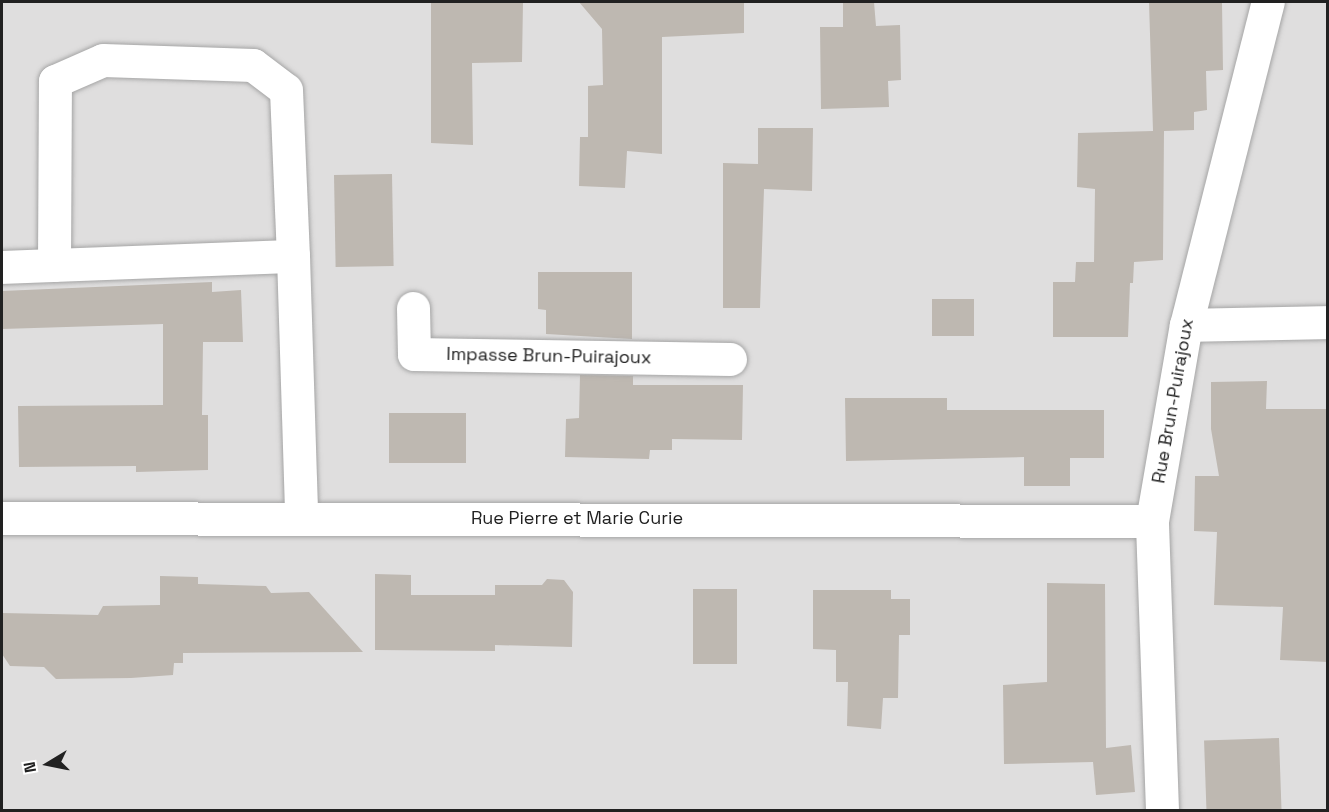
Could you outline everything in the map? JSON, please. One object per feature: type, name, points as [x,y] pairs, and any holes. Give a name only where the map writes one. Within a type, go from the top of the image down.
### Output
[{"type":"street","name":"Rue Brun-Puirajoux","points":[[1162,810],[1152,521],[1186,325],[1268,2]]},
{"type":"street","points":[[54,265],[55,81],[103,60],[253,65],[286,90],[302,517]]},
{"type":"street","points":[[2,267],[293,256]]},
{"type":"street","name":"Impasse Brun-Puirajoux","points":[[413,308],[414,354],[730,359]]},
{"type":"street","points":[[1186,325],[1328,322]]},
{"type":"street","name":"Rue Pierre et Marie Curie","points":[[2,518],[1152,521]]},
{"type":"shaded area","points":[[2,2],[1327,2],[1327,810],[2,810]]},
{"type":"building","points":[[431,2],[523,2],[522,62],[472,63],[473,145],[431,143]]},
{"type":"building","points":[[579,2],[744,2],[744,33],[662,37],[662,154],[627,151],[625,188],[579,186],[580,137],[588,137],[588,86],[603,85],[602,29]]},
{"type":"building","points":[[843,2],[874,2],[876,26],[900,25],[901,80],[888,81],[889,107],[821,109],[820,27],[843,27]]},
{"type":"building","points":[[1149,2],[1222,2],[1223,70],[1206,71],[1207,110],[1194,112],[1194,130],[1164,131],[1163,260],[1134,262],[1133,283],[1130,283],[1128,337],[1053,337],[1053,282],[1075,282],[1076,262],[1094,262],[1095,189],[1077,187],[1078,133],[1153,131]]},
{"type":"building","points":[[758,128],[813,128],[812,191],[764,189],[760,308],[723,308],[723,163],[758,164]]},
{"type":"building","points":[[392,174],[394,266],[336,267],[334,175]]},
{"type":"building","points":[[538,272],[632,272],[632,339],[546,334],[546,310],[538,309]]},
{"type":"building","points":[[212,282],[212,292],[241,290],[243,342],[203,342],[202,415],[208,415],[208,470],[136,472],[136,466],[19,467],[18,406],[163,405],[163,324],[2,329],[2,291]]},
{"type":"building","points":[[932,299],[974,299],[974,336],[932,336]]},
{"type":"building","points":[[580,375],[633,376],[633,385],[743,385],[742,440],[672,439],[672,450],[650,450],[649,459],[565,457],[566,419],[579,418]]},
{"type":"building","points":[[1267,381],[1266,409],[1328,409],[1328,662],[1280,660],[1283,607],[1214,605],[1217,532],[1194,531],[1195,476],[1219,476],[1211,429],[1211,382]]},
{"type":"building","points":[[845,398],[947,398],[947,410],[1104,410],[1104,458],[1070,458],[1070,486],[1024,486],[1024,457],[846,461]]},
{"type":"building","points":[[389,413],[466,413],[466,463],[389,463]]},
{"type":"building","points":[[375,574],[411,575],[411,595],[495,595],[495,585],[542,585],[547,579],[564,580],[573,592],[572,647],[495,645],[495,651],[375,650]]},
{"type":"building","points":[[160,576],[198,577],[198,584],[266,586],[271,593],[309,592],[363,652],[183,653],[183,663],[174,663],[173,675],[56,679],[44,667],[10,666],[2,654],[2,613],[98,615],[103,606],[160,605]]},
{"type":"building","points":[[1047,583],[1105,584],[1106,748],[1131,745],[1135,792],[1096,795],[1093,762],[1004,764],[1003,685],[1047,682]]},
{"type":"building","points":[[693,589],[737,589],[737,664],[693,664]]},
{"type":"building","points":[[813,590],[891,590],[891,599],[910,599],[910,635],[899,635],[898,698],[883,698],[881,729],[847,726],[848,682],[836,682],[836,650],[813,649]]},
{"type":"building","points":[[1279,738],[1282,810],[1206,810],[1204,741]]}]
